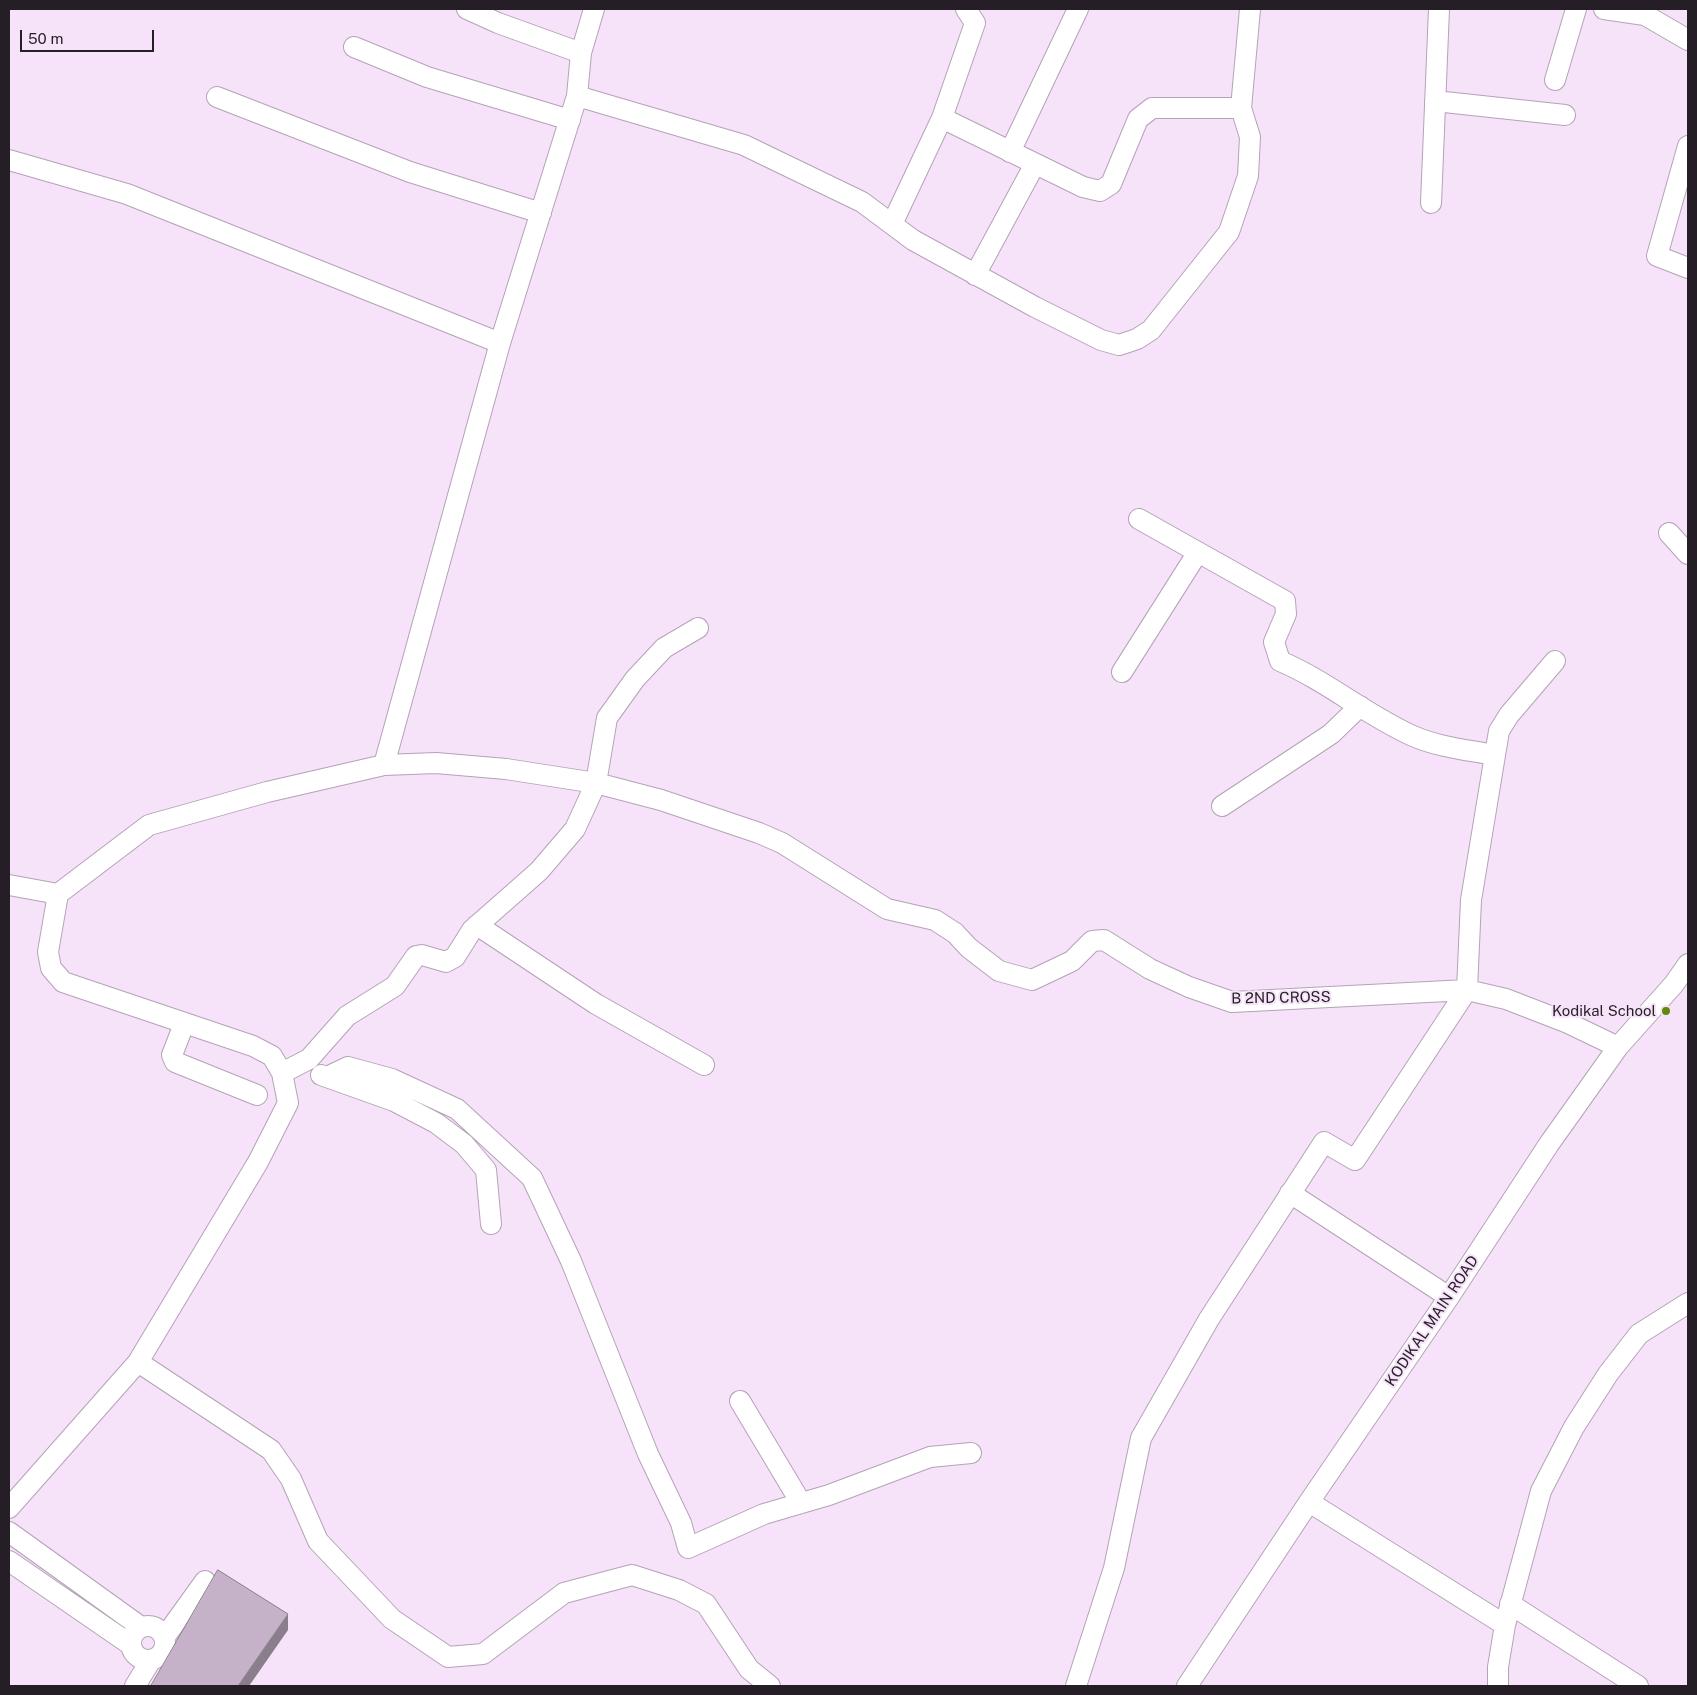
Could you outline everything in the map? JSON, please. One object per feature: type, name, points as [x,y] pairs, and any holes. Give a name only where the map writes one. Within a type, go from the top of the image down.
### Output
[{"type":"street","points":[[467,9],[498,23],[581,53]]},
{"type":"street","points":[[384,765],[500,342],[577,96],[581,53],[594,9]]},
{"type":"street","points":[[1010,152],[1078,9]]},
{"type":"street","points":[[577,96],[744,145],[862,202],[914,240],[975,275],[1102,340],[1119,345],[1137,339],[1151,330],[1229,232],[1248,176],[1250,136],[1241,108],[1250,9]]},
{"type":"street","points":[[1431,203],[1439,9]]},
{"type":"street","points":[[1555,80],[1576,9]]},
{"type":"street","points":[[1604,9],[1644,15],[1688,40]]},
{"type":"street","points":[[892,224],[942,118],[974,13]]},
{"type":"street","points":[[354,47],[427,78],[570,120]]},
{"type":"street","points":[[217,96],[410,172],[541,212]]},
{"type":"street","points":[[1435,101],[1565,115]]},
{"type":"street","points":[[942,118],[1083,188],[1100,191],[1111,184],[1138,119],[1152,108],[1241,108]]},
{"type":"street","points":[[1688,146],[1657,256],[1688,268]]},
{"type":"street","points":[[9,160],[127,194],[500,342]]},
{"type":"street","points":[[975,275],[1034,164]]},
{"type":"street","points":[[1139,519],[1285,600],[1286,614],[1274,642],[1280,661],[1305,672],[1415,737],[1494,755]]},
{"type":"street","points":[[1669,532],[1688,554]]},
{"type":"street","points":[[1122,672],[1198,552]]},
{"type":"street","points":[[289,1069],[309,1060],[347,1016],[395,986],[416,956],[422,955],[446,962],[455,957],[477,925],[558,852],[575,829],[596,783],[607,718],[635,679],[664,648],[698,628]]},
{"type":"street","points":[[1076,1686],[1114,1568],[1141,1438],[1209,1319],[1324,1142],[1355,1160],[1467,990],[1470,900],[1499,731],[1509,716],[1556,661]]},
{"type":"street","points":[[1222,806],[1330,734],[1360,706]]},
{"type":"street","name":"B 2ND CROSS","points":[[58,894],[149,825],[267,792],[384,765],[436,763],[506,769],[596,783],[661,800],[759,833],[782,843],[887,909],[935,920],[955,933],[969,948],[999,971],[1032,980],[1072,961],[1092,941],[1104,940],[1150,969],[1189,987],[1232,1002],[1467,990],[1506,999],[1568,1023],[1618,1047]]},
{"type":"street","points":[[9,885],[58,894],[48,952],[51,968],[63,982],[253,1046],[272,1056],[289,1069],[327,1077],[394,1100],[436,1123],[464,1144],[486,1170],[491,1224]]},
{"type":"street","points":[[477,925],[596,1004],[704,1065]]},
{"type":"street","name":"KODIKAL MAIN ROAD","points":[[1187,1686],[1309,1502],[1449,1297],[1549,1144],[1618,1047],[1681,988],[1688,964]]},
{"type":"street","points":[[184,1024],[172,1055],[175,1062],[256,1096]]},
{"type":"street","points":[[327,1077],[348,1067],[392,1079],[457,1110],[532,1178],[571,1261],[648,1454],[681,1523],[688,1548],[764,1514],[930,1458],[971,1453]]},
{"type":"street","points":[[9,1508],[138,1362],[258,1162],[288,1103],[289,1069]]},
{"type":"street","points":[[1290,1193],[1449,1297]]},
{"type":"street","points":[[1498,1686],[1498,1667],[1504,1625],[1541,1491],[1574,1427],[1608,1374],[1639,1334],[1688,1304]]},
{"type":"street","points":[[138,1362],[271,1450],[291,1479],[318,1541],[392,1619],[448,1657],[483,1654],[564,1593],[632,1575],[679,1590],[706,1604],[749,1669],[770,1686]]},
{"type":"street","points":[[740,1402],[801,1503]]},
{"type":"street","points":[[1309,1502],[1504,1625]]},
{"type":"street","points":[[9,1532],[141,1627],[152,1627],[161,1633],[164,1638],[164,1649],[161,1654],[151,1660],[135,1686]]},
{"type":"street","points":[[33,1550],[14,1565],[130,1645],[135,1655],[145,1660],[151,1660]]},
{"type":"street","points":[[164,1638],[205,1581]]},
{"type":"street","points":[[1510,1604],[1638,1686]]},
{"type":"street","points":[[130,1645],[133,1634],[141,1627]]},
{"type":"building","points":[[218,1570],[288,1614],[238,1686],[151,1686]]},
{"type":"place","name":"Kodikal School","points":[[1666,1011]]}]
